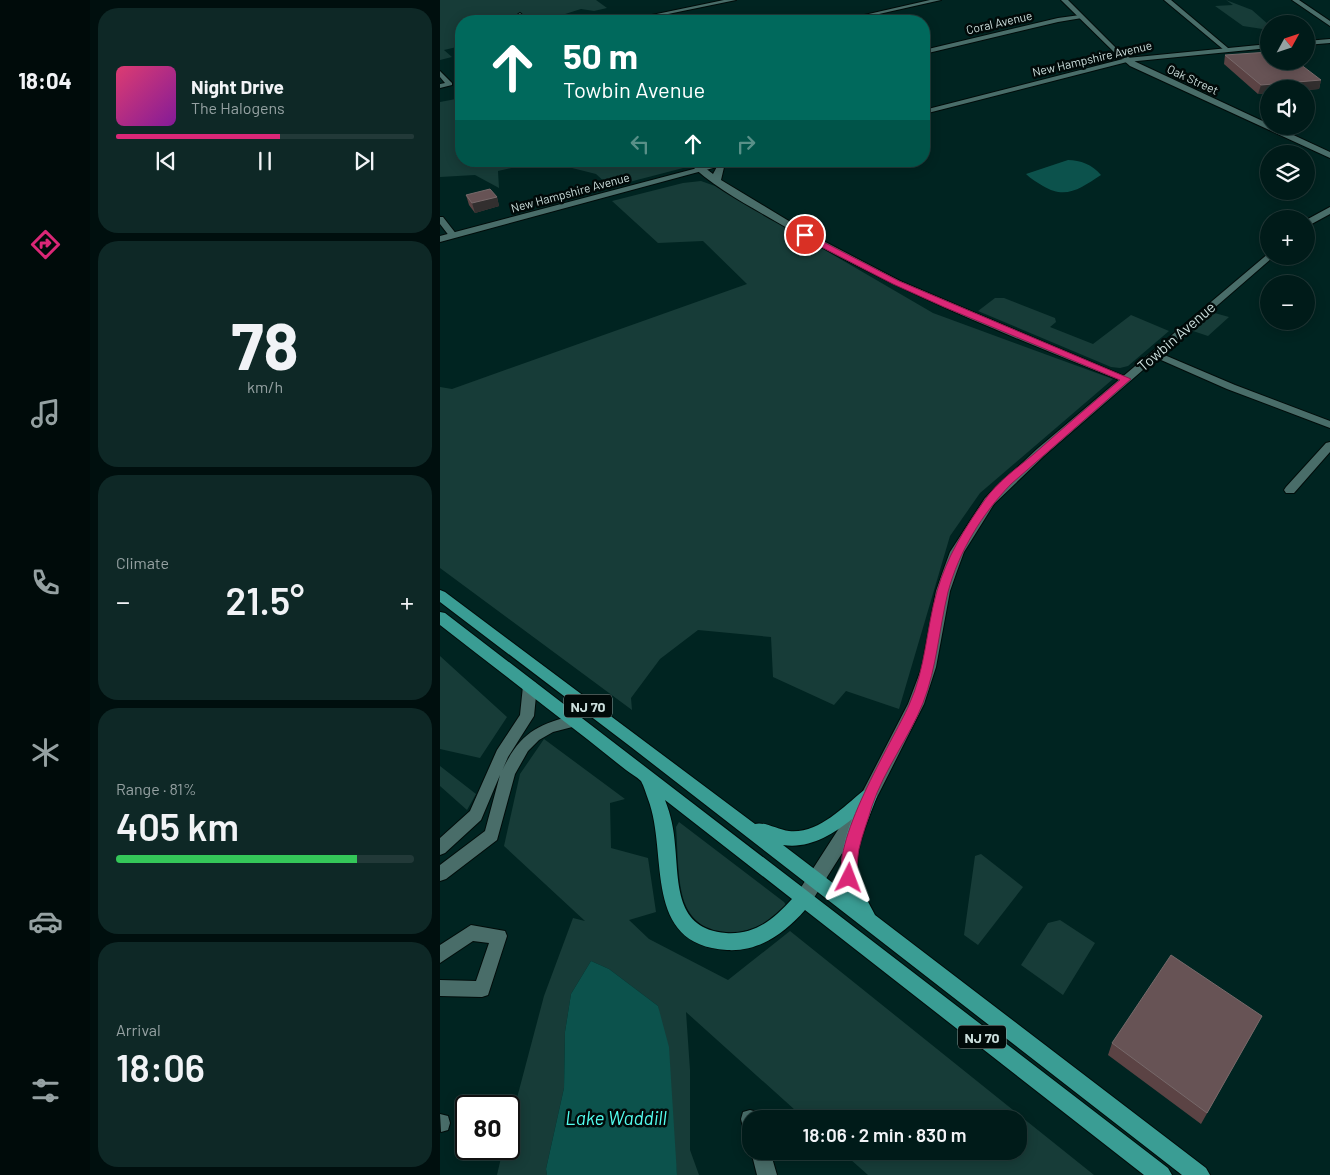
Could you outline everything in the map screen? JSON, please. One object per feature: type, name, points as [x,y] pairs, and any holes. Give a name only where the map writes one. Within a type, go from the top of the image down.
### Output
[{"type":"highway","name":"NJ 70","points":[[440,595],[1199,1175]]},
{"type":"highway","name":"NJ 70","points":[[440,616],[1161,1175]]},
{"type":"highway","points":[[647,776],[666,831],[670,885],[675,907],[684,924],[691,930],[711,940],[726,942],[747,941],[765,935],[778,927],[804,898]]},
{"type":"highway","points":[[734,818],[770,835],[783,839],[799,840],[822,831],[869,796]]},
{"type":"highway","points":[[868,921],[849,878],[848,867],[852,848],[869,796]]},
{"type":"street","points":[[657,15],[733,0]]},
{"type":"street","points":[[869,15],[938,0]]},
{"type":"street","name":"Oak Street","points":[[1064,0],[1127,60],[1330,155]]},
{"type":"street","points":[[1167,0],[1226,49]]},
{"type":"street","points":[[1295,0],[1330,24]]},
{"type":"street","name":"Coral Avenue","points":[[930,51],[1058,20],[1080,17]]},
{"type":"street","points":[[1315,42],[1330,41]]},
{"type":"street","name":"New Hampshire Avenue","points":[[930,110],[1127,60],[1260,47]]},
{"type":"street","points":[[440,73],[450,84],[440,86]]},
{"type":"street","points":[[698,167],[717,181],[830,250],[896,283],[996,327],[1126,379]]},
{"type":"street","name":"New Hampshire Avenue","points":[[444,236],[714,167]]},
{"type":"street","points":[[717,181],[716,176],[721,167]]},
{"type":"street","points":[[1315,219],[1330,210]]},
{"type":"street","points":[[440,219],[444,236]]},
{"type":"street","name":"Towbin Avenue","points":[[804,898],[869,796],[916,704],[928,667],[943,591],[957,552],[989,501],[1007,482],[1260,264]]},
{"type":"street","points":[[1154,354],[1231,387],[1330,425]]},
{"type":"street","points":[[1290,490],[1330,444]]},
{"type":"street","points":[[440,848],[476,815],[502,754],[527,716],[530,686]]},
{"type":"street","points":[[440,874],[492,835],[504,783],[522,748],[529,740],[548,728],[575,721]]},
{"type":"street","points":[[440,955],[471,933],[499,936],[482,989],[440,988]]},
{"type":"street","points":[[763,1160],[767,1175]]},
{"type":"shaded area","points":[[440,0],[596,0],[607,8],[594,11],[581,9],[562,15],[455,15],[455,47],[444,50],[452,57],[440,60]]},
{"type":"shaded area","points":[[1226,0],[1252,10],[1260,17],[1260,29],[1243,26],[1215,6],[1233,5]]},
{"type":"shaded area","points":[[455,99],[455,167],[516,167],[498,171],[499,188],[475,175],[440,177],[440,102]]},
{"type":"shaded area","points":[[570,167],[687,167],[610,187],[596,174]]},
{"type":"shaded area","points":[[701,181],[715,186],[933,313],[1113,379],[980,493],[950,536],[899,709],[846,691],[834,705],[773,677],[771,637],[698,630],[660,659],[631,698],[632,710],[440,568],[440,387],[452,389],[747,284],[703,241],[658,243],[612,201],[683,183]]},
{"type":"shaded area","points":[[995,298],[1004,298],[1055,318],[1056,322],[1050,327],[1093,344],[1131,315],[1169,331],[1128,366],[1120,368],[1111,367],[978,311]]},
{"type":"shaded area","points":[[1211,312],[1229,317],[1208,336],[1190,330]]},
{"type":"shaded area","points":[[440,656],[507,717],[480,758],[440,749]]},
{"type":"shaded area","points":[[544,739],[625,799],[610,803],[611,848],[648,858],[656,912],[629,920],[649,939],[728,980],[790,931],[1013,1110],[795,1110],[686,1012],[690,1070],[690,1150],[699,1175],[677,1175],[658,1006],[609,969],[591,961],[571,994],[565,1032],[564,1088],[546,1169],[547,1175],[497,1175],[500,1160],[520,1160],[520,1095],[518,1095],[544,996],[573,918],[585,921],[504,846],[520,774]]},
{"type":"shaded area","points":[[440,766],[476,794],[467,810],[440,786]]},
{"type":"shaded area","points":[[679,822],[784,902],[786,905],[784,908],[761,925],[733,933],[719,932],[706,927],[695,919],[686,906],[681,888],[676,827]]},
{"type":"shaded area","points":[[981,854],[1023,887],[978,945],[964,935],[975,856]]},
{"type":"shaded area","points":[[1060,920],[1095,943],[1063,995],[1021,965],[1048,923]]},
{"type":"shaded area","points":[[1027,1121],[1094,1175],[868,1175],[851,1160],[1027,1160]]},
{"type":"water","points":[[1068,160],[1086,164],[1094,168],[1101,175],[1073,191],[1059,192],[1043,186],[1026,174]]},
{"type":"water","name":"Lake Waddill","points":[[591,961],[609,969],[658,1006],[669,1047],[677,1175],[547,1175],[546,1169],[564,1088],[565,1032],[571,994]]},
{"type":"building","points":[[1260,53],[1260,70],[1308,70],[1321,80],[1260,80],[1260,84],[1225,55]]},
{"type":"building","points":[[490,189],[497,197],[472,203],[466,195]]},
{"type":"building","points":[[1171,955],[1262,1016],[1207,1113],[1112,1043]]},
{"type":"route","points":[[805,235],[830,250],[896,283],[947,306],[1126,379],[1007,482],[989,501],[957,552],[943,591],[928,667],[916,704],[869,796],[852,848],[848,867],[849,878]]}]
